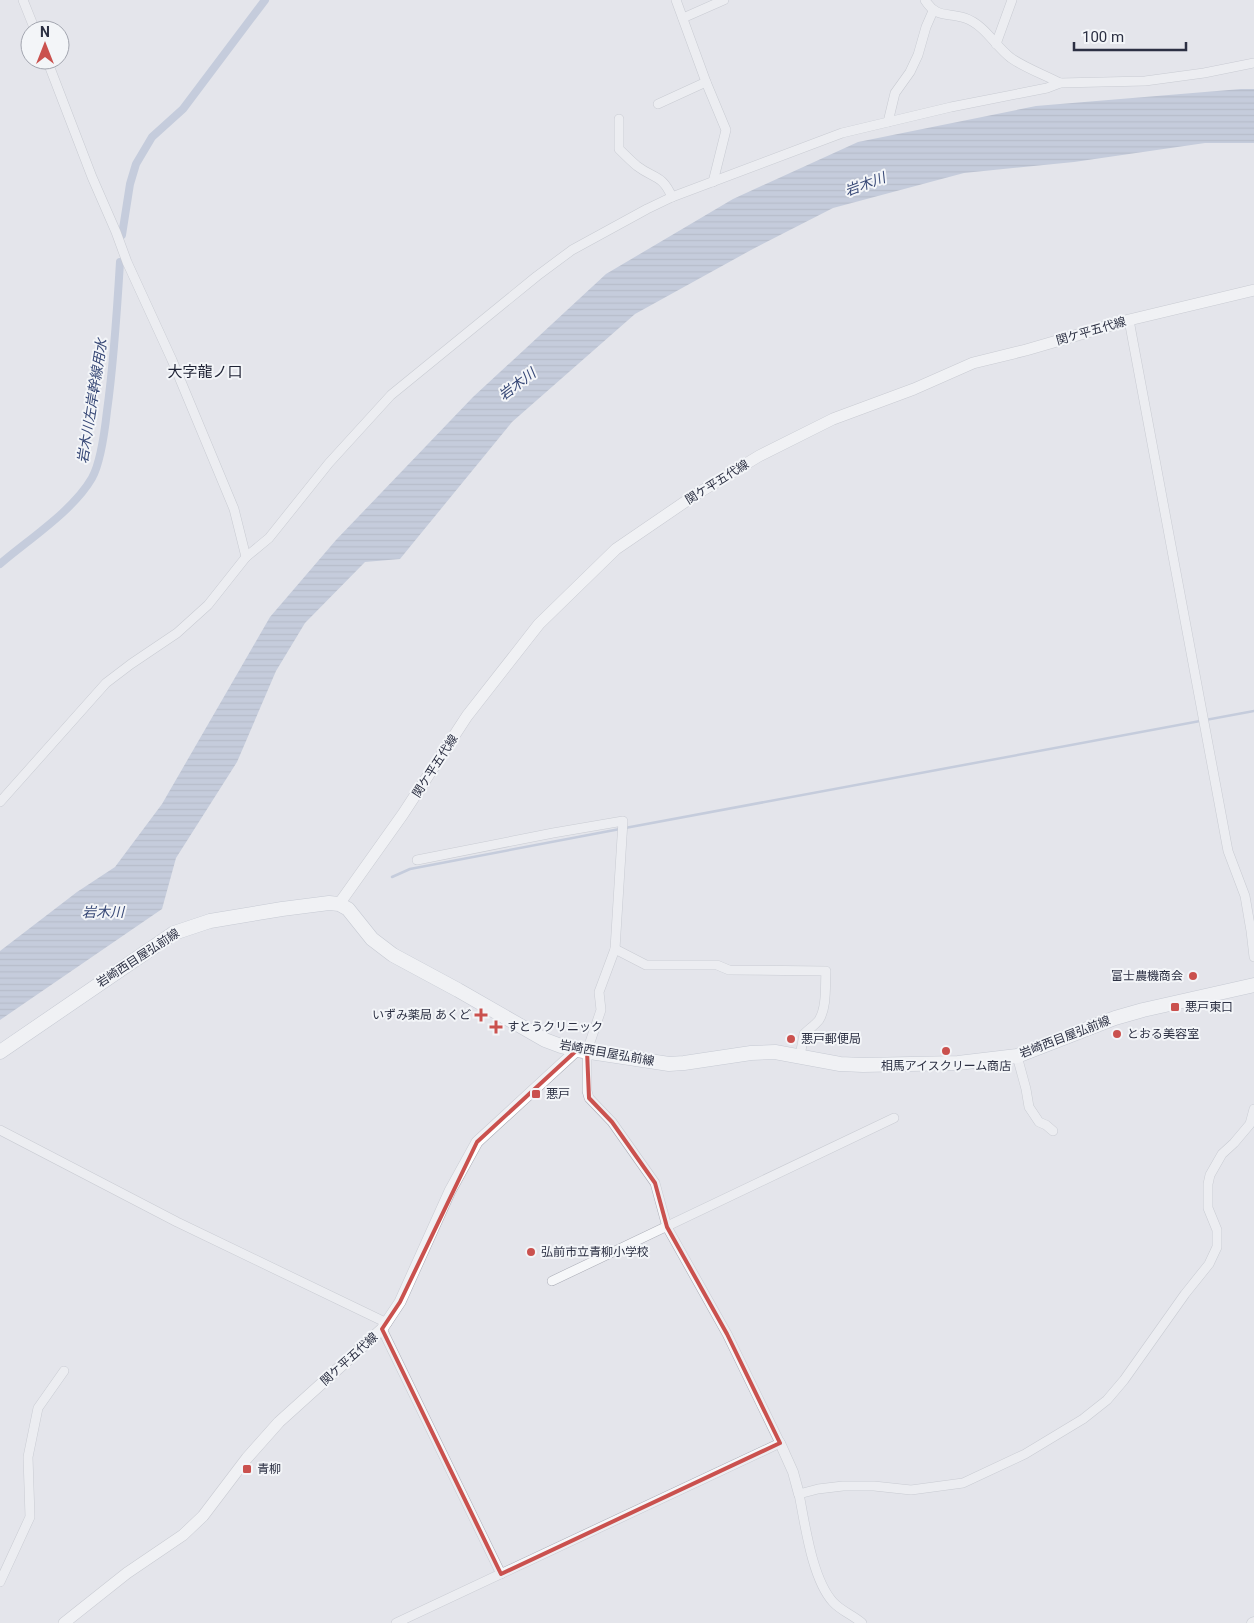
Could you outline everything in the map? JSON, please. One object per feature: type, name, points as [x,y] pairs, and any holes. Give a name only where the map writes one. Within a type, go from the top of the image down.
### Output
[{"type":"main road","name":"関ケ平五代線","points":[[339,904],[403,814],[468,716],[539,624],[616,549],[695,495],[759,456],[834,418],[914,389],[973,363],[1026,350],[1128,320],[1254,290]]},
{"type":"main road","name":"岩崎西目屋弘前線","points":[[0,1052],[174,932],[228,918],[313,904],[339,904],[348,909],[372,939],[393,955],[545,1040],[561,1046],[668,1064],[764,1052],[775,1052],[840,1064],[863,1065],[958,1063],[1017,1056],[1115,1018],[1254,985]]},
{"type":"main road","name":"関ケ平五代線","points":[[64,1623],[128,1573],[183,1534],[202,1516],[247,1458],[279,1422],[384,1326],[400,1302],[450,1191],[477,1142],[582,1050]]},
{"type":"street","points":[[23,0],[31,20]]},
{"type":"street","points":[[676,0],[726,130],[713,182]]},
{"type":"street","points":[[683,18],[724,0]]},
{"type":"street","points":[[925,0],[933,11],[966,18],[983,29],[1012,59],[1060,83]]},
{"type":"street","points":[[996,44],[1012,0]]},
{"type":"street","points":[[888,122],[896,93],[910,72],[918,55],[933,11]]},
{"type":"street","points":[[0,802],[106,683],[177,634],[208,606],[246,557],[269,538],[329,463],[392,394],[537,276],[572,250],[672,197],[842,133],[951,107],[1047,88],[1060,83],[1145,81],[1204,73],[1254,63]]},
{"type":"street","points":[[51,70],[127,262],[172,360],[234,509],[246,557]]},
{"type":"street","points":[[658,104],[706,82]]},
{"type":"street","points":[[619,119],[619,149],[638,167],[667,185],[672,197]]},
{"type":"street","points":[[1128,320],[1228,851],[1245,896],[1254,957]]},
{"type":"street","points":[[417,860],[553,833],[623,822],[615,949],[599,992],[601,1010],[582,1050],[589,1098],[612,1122],[655,1183],[667,1227],[727,1334],[793,1472],[813,1559],[827,1595],[834,1604],[862,1623]]},
{"type":"street","points":[[615,949],[646,965],[717,965],[729,970],[826,971],[823,1009],[816,1024],[804,1034],[800,1056]]},
{"type":"street","points":[[1017,1056],[1029,1107],[1039,1122],[1054,1132]]},
{"type":"street","points":[[799,1494],[818,1489],[843,1486],[874,1486],[911,1490],[963,1483],[1025,1454],[1083,1419],[1107,1400],[1209,1264],[1217,1247],[1217,1230],[1208,1208],[1210,1175],[1222,1154],[1250,1124],[1254,1109]]},
{"type":"street","points":[[552,1281],[894,1118]]},
{"type":"street","points":[[0,1130],[384,1326],[501,1574]]},
{"type":"street","points":[[0,1582],[30,1517],[28,1457],[38,1408],[64,1371]]},
{"type":"street","points":[[396,1623],[780,1443]]},
{"type":"highlighted area","points":[[577,1050],[587,1051],[589,1098],[612,1122],[655,1183],[667,1227],[727,1334],[780,1443],[501,1574],[382,1329],[400,1302],[477,1142]]},
{"type":"water","name":"岩木川","points":[[1254,89],[1254,143],[1205,143],[1074,162],[964,173],[833,208],[751,250],[635,314],[512,422],[400,559],[365,562],[305,623],[276,671],[237,762],[176,858],[162,909],[0,1020],[0,951],[77,892],[115,867],[162,804],[270,617],[336,540],[473,397],[606,274],[733,199],[858,142],[1036,106]]},
{"type":"waterway","name":"岩木川左岸幹線用水","points":[[122,235],[130,184],[136,164],[152,137],[183,109],[265,0]]},
{"type":"waterway","name":"岩木川左岸幹線用水","points":[[0,564],[74,502],[84,490],[95,471],[105,427],[115,336],[120,262]]},
{"type":"waterway","points":[[625,828],[1254,711]]},
{"type":"waterway","points":[[392,877],[410,869],[620,829]]},
{"type":"place","name":"富士農機商会","points":[[1193,976]]},
{"type":"place","name":"悪戸東口","points":[[1175,1007]]},
{"type":"place","name":"いずみ薬局 あくど","points":[[481,1015]]},
{"type":"place","name":"すとうクリニック","points":[[496,1027]]},
{"type":"place","name":"とおる美容室","points":[[1117,1034]]},
{"type":"place","name":"悪戸郵便局","points":[[791,1039]]},
{"type":"place","name":"相馬アイスクリーム商店","points":[[946,1051]]},
{"type":"place","name":"悪戸","points":[[536,1094]]},
{"type":"place","name":"弘前市立青柳小学校","points":[[531,1252]]},
{"type":"place","name":"青柳","points":[[247,1469]]},
{"type":"district","name":"大字龍ノ口","points":[[205,372]]}]
